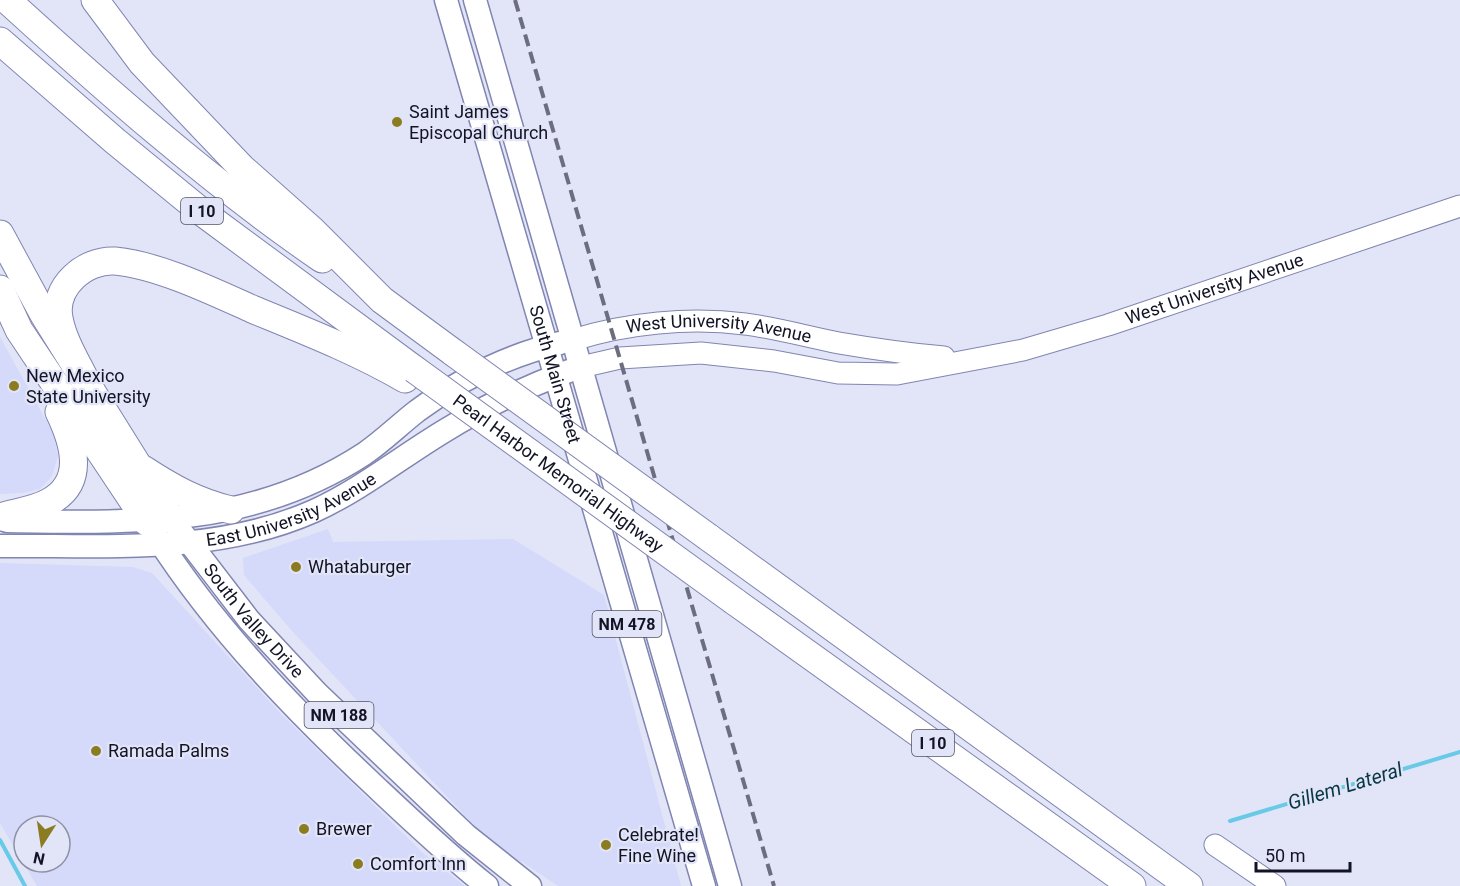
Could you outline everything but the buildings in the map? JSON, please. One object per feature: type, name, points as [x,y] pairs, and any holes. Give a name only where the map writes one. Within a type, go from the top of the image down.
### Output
[{"type":"highway","name":"I 10","points":[[7,0],[142,120],[288,235],[382,300]]},
{"type":"highway","points":[[94,0],[142,63],[211,137],[382,300]]},
{"type":"highway","name":"Pearl Harbor Memorial Highway","points":[[0,41],[115,141],[203,213],[411,375],[532,456],[1132,886]]},
{"type":"highway","points":[[0,234],[44,315],[135,463],[159,521]]},
{"type":"highway","points":[[88,385],[58,318],[60,301],[66,286],[85,268],[99,262],[113,261],[150,269],[214,292],[388,369],[411,375]]},
{"type":"highway","points":[[0,289],[73,444],[74,460],[66,484],[55,498],[40,506],[0,519]]},
{"type":"highway","name":"Pearl Harbor Memorial Highway","points":[[382,300],[1189,886]]},
{"type":"highway","points":[[20,330],[159,521]]},
{"type":"highway","points":[[135,463],[173,489],[200,502],[231,510]]},
{"type":"main road","name":"South Main Street","points":[[446,0],[700,881]]},
{"type":"main road","name":"South Main Street","points":[[475,0],[730,886]]},
{"type":"main road","name":"West University Avenue","points":[[546,346],[573,340]]},
{"type":"main road","name":"East University Avenue","points":[[0,519],[159,521],[231,510],[313,481],[364,454],[418,411],[465,379],[546,346]]},
{"type":"main road","name":"West University Avenue","points":[[555,377],[580,367]]},
{"type":"main road","name":"East University Avenue","points":[[0,546],[162,545],[192,543],[244,534],[312,512],[370,482],[444,431],[498,400],[555,377]]},
{"type":"main road","name":"South Valley Drive","points":[[159,521],[192,543],[249,620],[316,693],[466,835],[530,886]]},
{"type":"main road","name":"South Valley Drive","points":[[159,521],[162,545],[211,613],[268,679],[351,764],[487,886]]},
{"type":"street","name":"West University Avenue","points":[[580,367],[620,358],[701,353],[774,361],[838,373],[897,374],[965,359],[1023,350],[1108,325],[1460,206]]},
{"type":"street","name":"West University Avenue","points":[[573,340],[612,329],[650,324],[733,323],[899,353],[965,359]]},
{"type":"street","points":[[1215,845],[1275,886]]},
{"type":"shaded area","name":"New Mexico State University","points":[[0,337],[54,435],[58,456],[52,476],[40,489],[22,493],[0,494]]},
{"type":"shaded area","points":[[328,529],[333,542],[513,539],[604,595],[681,886],[558,886],[524,863],[499,852],[292,631],[244,575],[243,558]]},
{"type":"shaded area","points":[[0,563],[133,567],[152,573],[280,713],[422,852],[465,886],[37,886],[30,874],[72,874],[72,814],[12,814],[12,843],[0,823]]},
{"type":"waterway","name":"Gillem Lateral","points":[[1230,821],[1460,752]]},
{"type":"waterway","points":[[0,840],[25,886]]},
{"type":"railway","points":[[515,0],[774,886]]},
{"type":"place","name":"Saint James Episcopal Church","points":[[397,122]]},
{"type":"place","name":"New Mexico State University","points":[[14,386]]},
{"type":"place","name":"Whataburger","points":[[296,567]]},
{"type":"place","name":"Ramada Palms","points":[[96,751]]},
{"type":"place","name":"Brewer","points":[[304,829]]},
{"type":"place","name":"Celebrate! Fine Wine","points":[[606,845]]},
{"type":"place","name":"Comfort Inn","points":[[358,864]]}]
